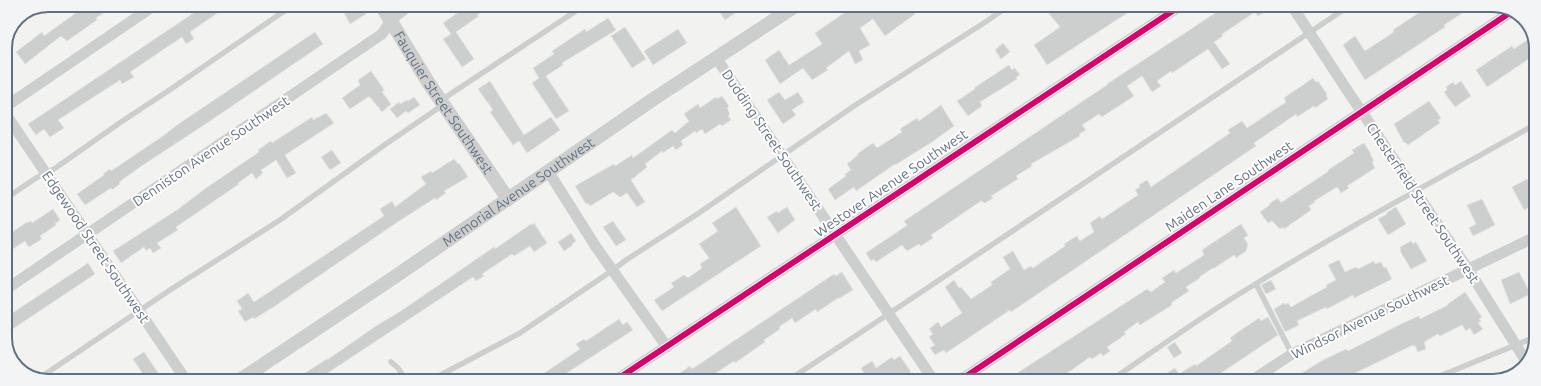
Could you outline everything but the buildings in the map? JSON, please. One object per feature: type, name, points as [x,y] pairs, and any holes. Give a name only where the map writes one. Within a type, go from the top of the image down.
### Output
[{"type":"street","points":[[12,102],[145,12]]},
{"type":"street","name":"Fauquier Street Southwest","points":[[385,12],[442,102],[508,199]]},
{"type":"street","name":"Denniston Avenue Southwest","points":[[12,285],[382,34],[391,21],[402,12]]},
{"type":"street","name":"Memorial Avenue Southwest","points":[[249,374],[394,278],[548,171],[788,12]]},
{"type":"street","name":"Westover Avenue Southwest","points":[[625,374],[1171,12]]},
{"type":"street","name":"Chesterfield Street Southwest","points":[[1296,12],[1468,269],[1524,357]]},
{"type":"street","name":"Maiden Lane Southwest","points":[[970,374],[1506,15]]},
{"type":"street","name":"Dudding Street Southwest","points":[[717,59],[929,374]]},
{"type":"street","name":"Edgewood Street Southwest","points":[[12,123],[182,374]]},
{"type":"street","points":[[548,171],[613,270],[667,347]]},
{"type":"street","name":"Windsor Avenue Southwest","points":[[1261,374],[1292,354],[1529,239]]},
{"type":"lane","points":[[12,195],[284,12]]},
{"type":"lane","points":[[46,374],[170,290],[280,220],[437,109],[446,97],[574,12]]},
{"type":"lane","points":[[442,374],[520,333],[626,260],[696,215],[854,106],[1000,12]]},
{"type":"lane","points":[[798,374],[1340,12]]},
{"type":"lane","points":[[1121,374],[1256,284],[1415,191],[1529,128]]},
{"type":"lane","points":[[1256,284],[1292,354]]},
{"type":"lane","points":[[1445,374],[1529,339]]},
{"type":"lane","points":[[391,362],[402,374]]},
{"type":"cycle path","points":[[625,374],[1171,12]]},
{"type":"cycle path","points":[[969,374],[1506,15]]}]
